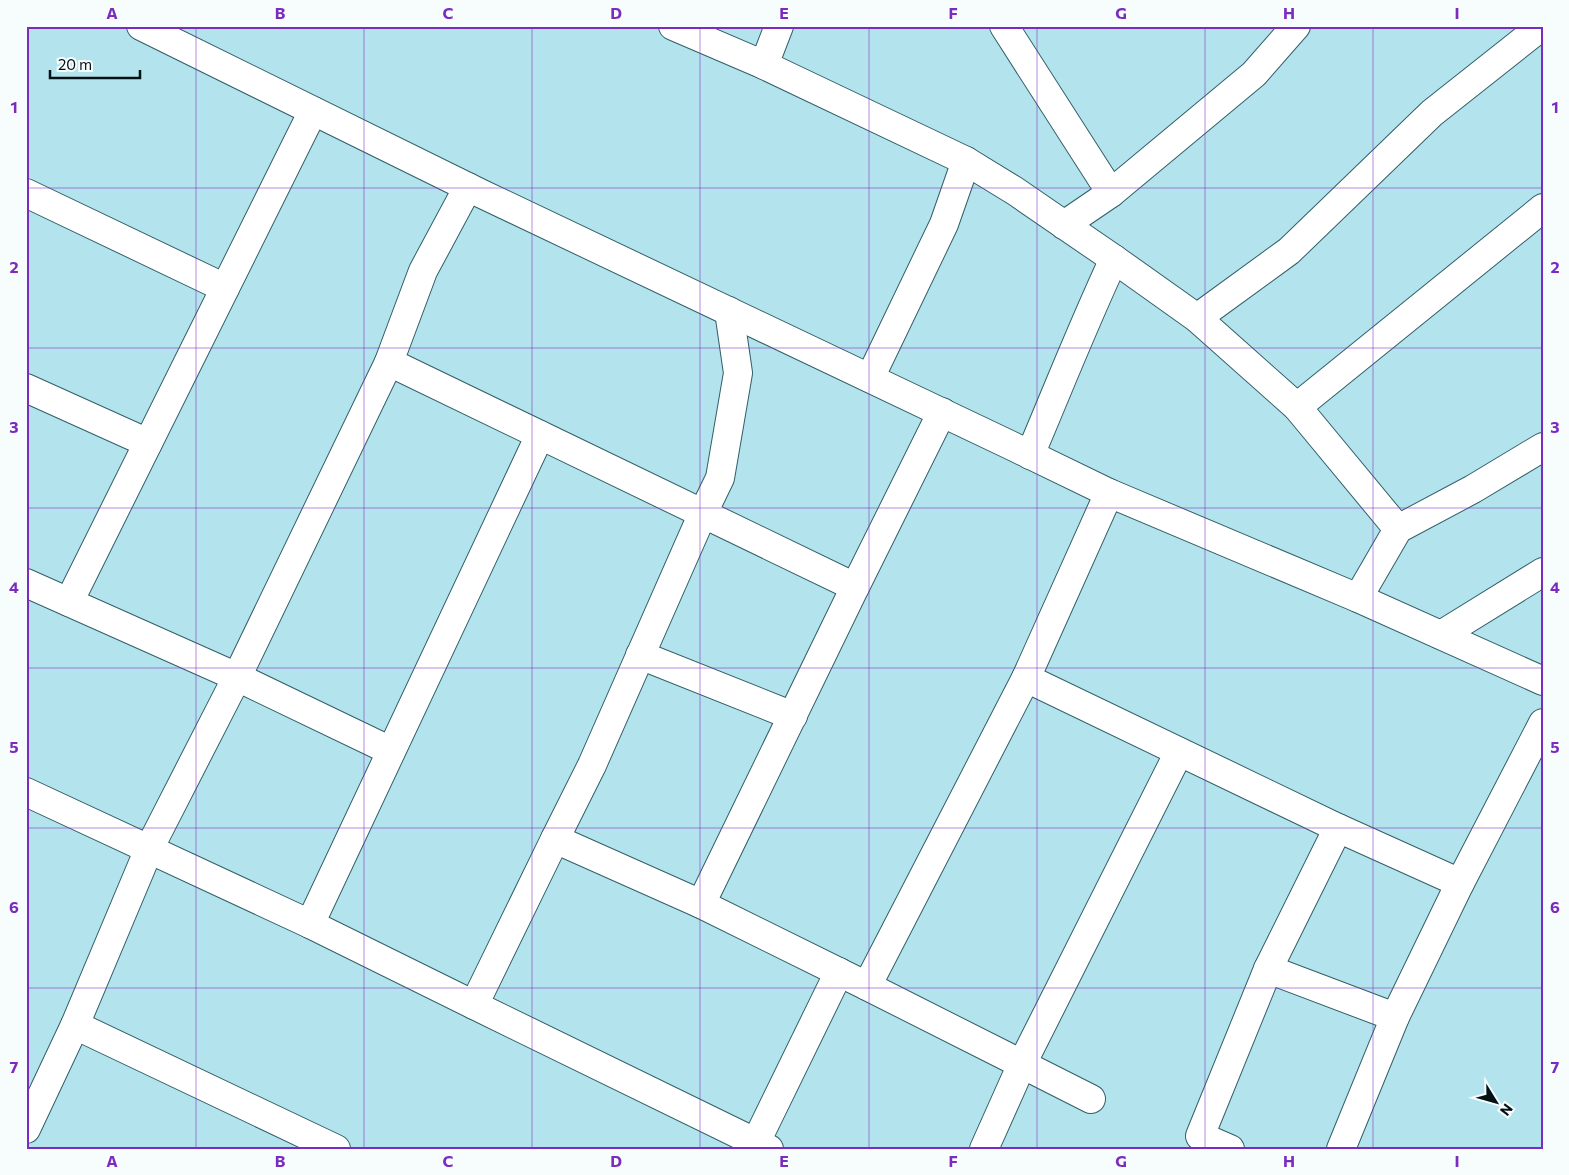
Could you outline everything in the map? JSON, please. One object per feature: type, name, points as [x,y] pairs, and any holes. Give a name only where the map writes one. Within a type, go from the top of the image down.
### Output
[{"type":"street","points":[[141,26],[468,187],[1109,493],[1358,598],[1543,680]]},
{"type":"street","points":[[672,26],[764,65],[966,161],[1015,191],[1114,259],[1198,318],[1296,407],[1398,529]]},
{"type":"street","points":[[764,65],[779,26]]},
{"type":"street","points":[[1004,26],[1111,193]]},
{"type":"street","points":[[1064,225],[1111,193],[1254,74],[1296,26]]},
{"type":"street","points":[[1198,318],[1288,251],[1432,113],[1542,26]]},
{"type":"street","points":[[69,602],[312,111]]},
{"type":"street","points":[[870,378],[944,224],[966,161]]},
{"type":"street","points":[[26,1129],[75,1025],[149,849],[237,677],[389,362],[424,271],[468,187]]},
{"type":"street","points":[[26,193],[225,288]]},
{"type":"street","points":[[1296,407],[1543,208]]},
{"type":"street","points":[[1030,455],[1114,259]]},
{"type":"street","points":[[474,1005],[592,765],[702,513],[720,478],[738,373],[729,311]]},
{"type":"street","points":[[389,362],[855,587]]},
{"type":"street","points":[[26,388],[148,443]]},
{"type":"street","points":[[702,904],[942,412]]},
{"type":"street","points":[[310,924],[540,435]]},
{"type":"street","points":[[1358,598],[1398,529],[1474,489],[1543,447]]},
{"type":"street","points":[[867,986],[1026,678],[1109,493]]},
{"type":"street","points":[[1441,635],[1543,572]]},
{"type":"street","points":[[26,582],[237,677],[392,751]]},
{"type":"street","points":[[640,655],[793,716]]},
{"type":"street","points":[[1026,678],[1338,828],[1460,883]]},
{"type":"street","points":[[1341,1149],[1395,1017],[1460,883],[1543,723]]},
{"type":"street","points":[[984,1149],[1022,1064],[1179,752]]},
{"type":"street","points":[[26,792],[310,924],[763,1146],[839,972]]},
{"type":"street","points":[[1230,1149],[1197,1142],[1268,968],[1338,828]]},
{"type":"street","points":[[555,839],[702,904],[1092,1099]]},
{"type":"street","points":[[1268,968],[1395,1017]]},
{"type":"street","points":[[75,1025],[336,1149]]}]
